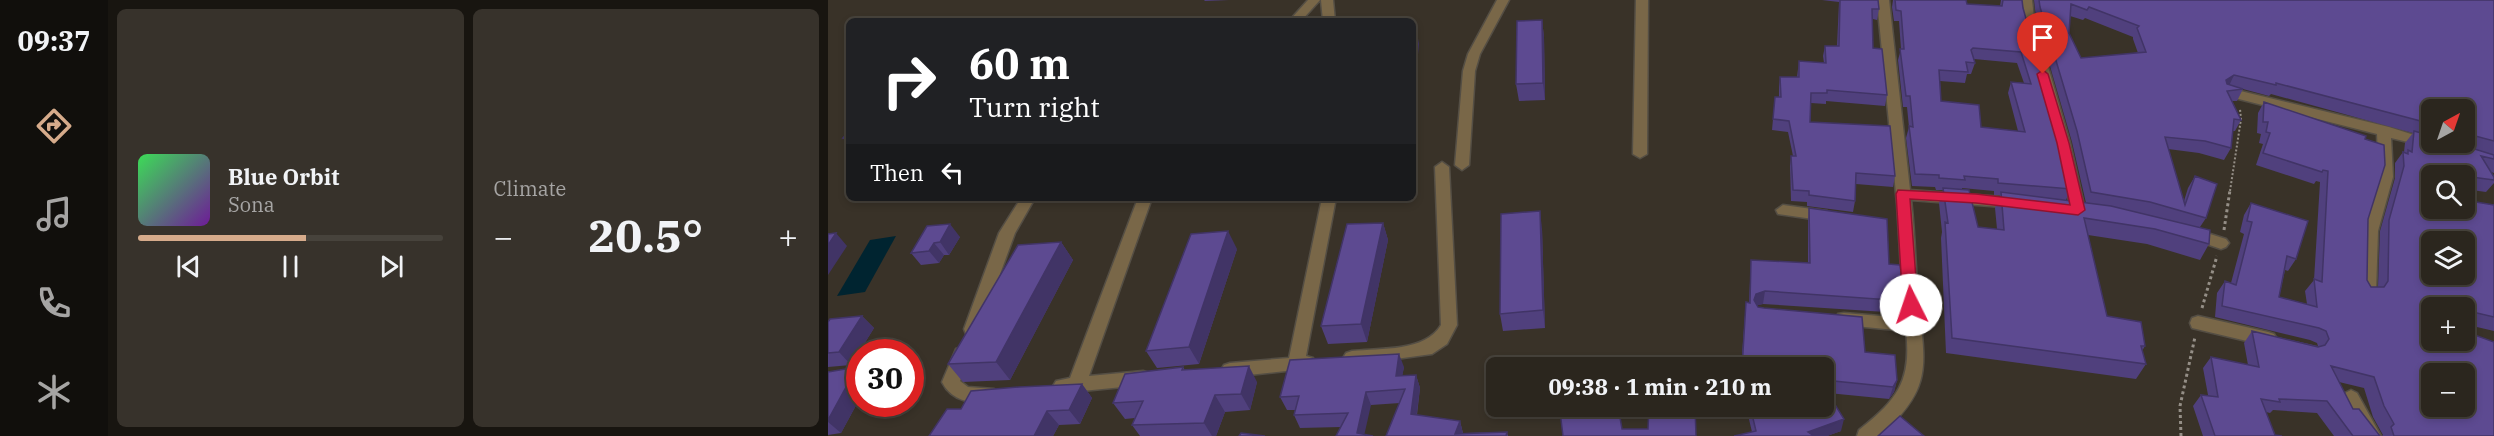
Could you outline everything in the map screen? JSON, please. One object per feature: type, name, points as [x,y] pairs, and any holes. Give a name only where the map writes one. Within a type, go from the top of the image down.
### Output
[{"type":"street","points":[[1298,18],[1314,0]]},
{"type":"street","points":[[1328,0],[1329,18]]},
{"type":"street","points":[[1462,165],[1469,71],[1474,54],[1503,0]]},
{"type":"street","points":[[1640,154],[1642,0]]},
{"type":"street","points":[[1866,436],[1890,415],[1905,397],[1914,377],[1916,357],[1900,226],[1903,194],[1885,39],[1883,0]]},
{"type":"street","points":[[2026,0],[2028,18],[2063,143],[2072,210],[2098,213]]},
{"type":"street","points":[[2228,92],[2421,141]]},
{"type":"street","points":[[2367,292],[2370,231],[2386,177],[2384,130]]},
{"type":"street","points":[[1215,372],[1426,349],[1441,339],[1449,325],[1442,167]]},
{"type":"street","points":[[1903,194],[2033,205]]},
{"type":"street","points":[[1007,392],[972,396],[958,392],[951,382],[1007,233],[1026,201]]},
{"type":"street","points":[[1077,384],[1144,201]]},
{"type":"street","points":[[1296,364],[1328,201]]},
{"type":"street","points":[[1783,210],[1838,218]]},
{"type":"street","points":[[2175,229],[2221,243]]},
{"type":"street","points":[[1832,318],[1912,325]]},
{"type":"street","points":[[2198,323],[2287,344]]},
{"type":"street","points":[[1042,388],[1158,377]]},
{"type":"street","points":[[2351,398],[2372,436]]},
{"type":"path","points":[[2181,436],[2181,406],[2198,323],[2229,208],[2241,119],[2239,105],[2228,92]]},
{"type":"water","points":[[896,236],[865,292],[837,296],[870,240]]},
{"type":"building","points":[[1840,0],[1878,0],[1879,9],[1872,9],[1873,48],[1882,49],[1887,95],[1827,90],[1827,93],[1811,93],[1810,122],[1890,126],[1895,176],[1856,173],[1855,201],[1809,195],[1809,191],[1793,190],[1791,156],[1796,156],[1789,121],[1773,119],[1775,97],[1781,97],[1780,77],[1799,77],[1799,61],[1826,63],[1825,46],[1839,46]]},
{"type":"building","points":[[1895,0],[1966,0],[1967,4],[2002,6],[2003,0],[2022,0],[2071,189],[1998,183],[1998,179],[1964,176],[1965,180],[1939,178],[1939,175],[1915,174],[1909,126],[1913,127],[1910,96],[1906,96],[1900,49],[1904,49],[1901,11],[1896,10]],"holes":[[[1973,48],[2021,52],[2031,84],[2011,82],[2025,132],[1981,127],[1979,105],[1941,101],[1939,70],[1968,72],[1966,62],[1975,63],[1971,50]]]},
{"type":"building","points":[[2039,0],[2494,0],[2494,141],[2475,136],[2475,99],[2421,99],[2421,121],[2276,83],[2276,85],[2234,75],[2226,80],[2227,84],[2243,89],[2227,91],[2241,120],[2234,119],[2231,148],[2205,141],[2165,137],[2185,205],[2195,176],[2217,184],[2206,218],[2150,202],[2091,192],[2077,131]],"holes":[[[2071,4],[2087,10],[2089,7],[2139,26],[2137,28],[2146,52],[2081,58],[2069,33]]]},
{"type":"building","points":[[1542,20],[1543,83],[1516,84],[1517,21]]},
{"type":"building","points":[[2264,102],[2366,136],[2365,139],[2384,145],[2385,165],[2368,219],[2367,280],[2371,287],[2384,287],[2388,281],[2389,220],[2404,166],[2403,152],[2408,154],[2408,150],[2412,152],[2414,131],[2421,133],[2421,153],[2475,153],[2475,149],[2494,155],[2494,159],[2481,156],[2494,180],[2475,177],[2475,165],[2421,165],[2421,219],[2475,219],[2475,202],[2494,205],[2494,317],[2475,313],[2475,297],[2421,297],[2421,351],[2475,351],[2475,335],[2494,342],[2494,436],[2394,436],[2391,427],[2394,424],[2384,406],[2374,377],[2331,366],[2353,409],[2359,409],[2380,436],[2353,436],[2327,401],[2279,399],[2280,402],[2261,399],[2275,435],[2282,436],[2215,436],[2201,395],[2218,397],[2211,357],[2259,367],[2252,331],[2318,347],[2325,345],[2329,339],[2326,331],[2319,328],[2222,306],[2225,281],[2236,285],[2252,222],[2247,221],[2251,203],[2308,221],[2296,259],[2287,256],[2279,297],[2317,307],[2314,279],[2322,282],[2328,171],[2323,170],[2322,172],[2263,153],[2270,133],[2266,132],[2268,122],[2263,122]]},
{"type":"building","points":[[1943,188],[1969,190],[1978,227],[2004,230],[2001,192],[2111,206],[2210,230],[2209,244],[2155,229],[2084,218],[2107,316],[2141,322],[2145,346],[2141,346],[2146,364],[1952,338],[1945,222],[1948,223]]},
{"type":"building","points":[[1809,208],[1887,219],[1889,264],[1900,265],[1905,301],[1765,291],[1756,294],[1754,300],[1758,307],[1764,308],[1862,317],[1865,352],[1895,355],[1897,380],[1893,387],[1834,381],[1834,357],[1743,357],[1746,302],[1750,303],[1751,260],[1810,263]]},
{"type":"building","points":[[1540,211],[1543,310],[1500,314],[1501,214]]},
{"type":"building","points":[[1383,223],[1361,324],[1321,326],[1347,224]]},
{"type":"building","points":[[950,224],[940,242],[934,243],[929,251],[911,253],[927,226]]},
{"type":"building","points":[[1228,231],[1189,347],[1146,351],[1191,234]]},
{"type":"building","points":[[836,233],[828,245],[828,234]]},
{"type":"building","points":[[1061,242],[996,362],[948,364],[1018,245]]},
{"type":"building","points":[[862,316],[839,352],[828,353],[828,322],[830,319]]},
{"type":"building","points":[[1399,354],[1396,376],[1416,375],[1411,414],[1460,421],[1455,434],[1507,432],[1506,436],[1386,436],[1405,389],[1366,392],[1357,433],[1373,436],[1336,436],[1348,413],[1294,415],[1299,396],[1280,397],[1290,360]]},
{"type":"building","points":[[1249,366],[1241,394],[1215,395],[1204,423],[1132,425],[1143,401],[1113,403],[1125,374],[1183,367],[1182,370]]},
{"type":"building","points":[[846,369],[846,387],[828,420],[828,372]]},
{"type":"building","points":[[1082,384],[1069,410],[1047,411],[1034,436],[929,436],[947,409],[961,409],[971,391]]},
{"type":"building","points":[[1834,403],[1844,419],[1808,432],[1814,436],[1734,436],[1756,431],[1753,417],[1834,417]]},
{"type":"building","points":[[1900,416],[1924,436],[1878,436]]},
{"type":"building","points":[[1561,417],[1620,417],[1622,429],[1648,429],[1649,417],[1695,417],[1696,436],[1563,436]]},
{"type":"building","points":[[1241,433],[1265,436],[1239,436]]},
{"type":"route","points":[[1911,305],[1903,194],[1976,198],[2078,210],[2063,143],[2043,74]]}]
